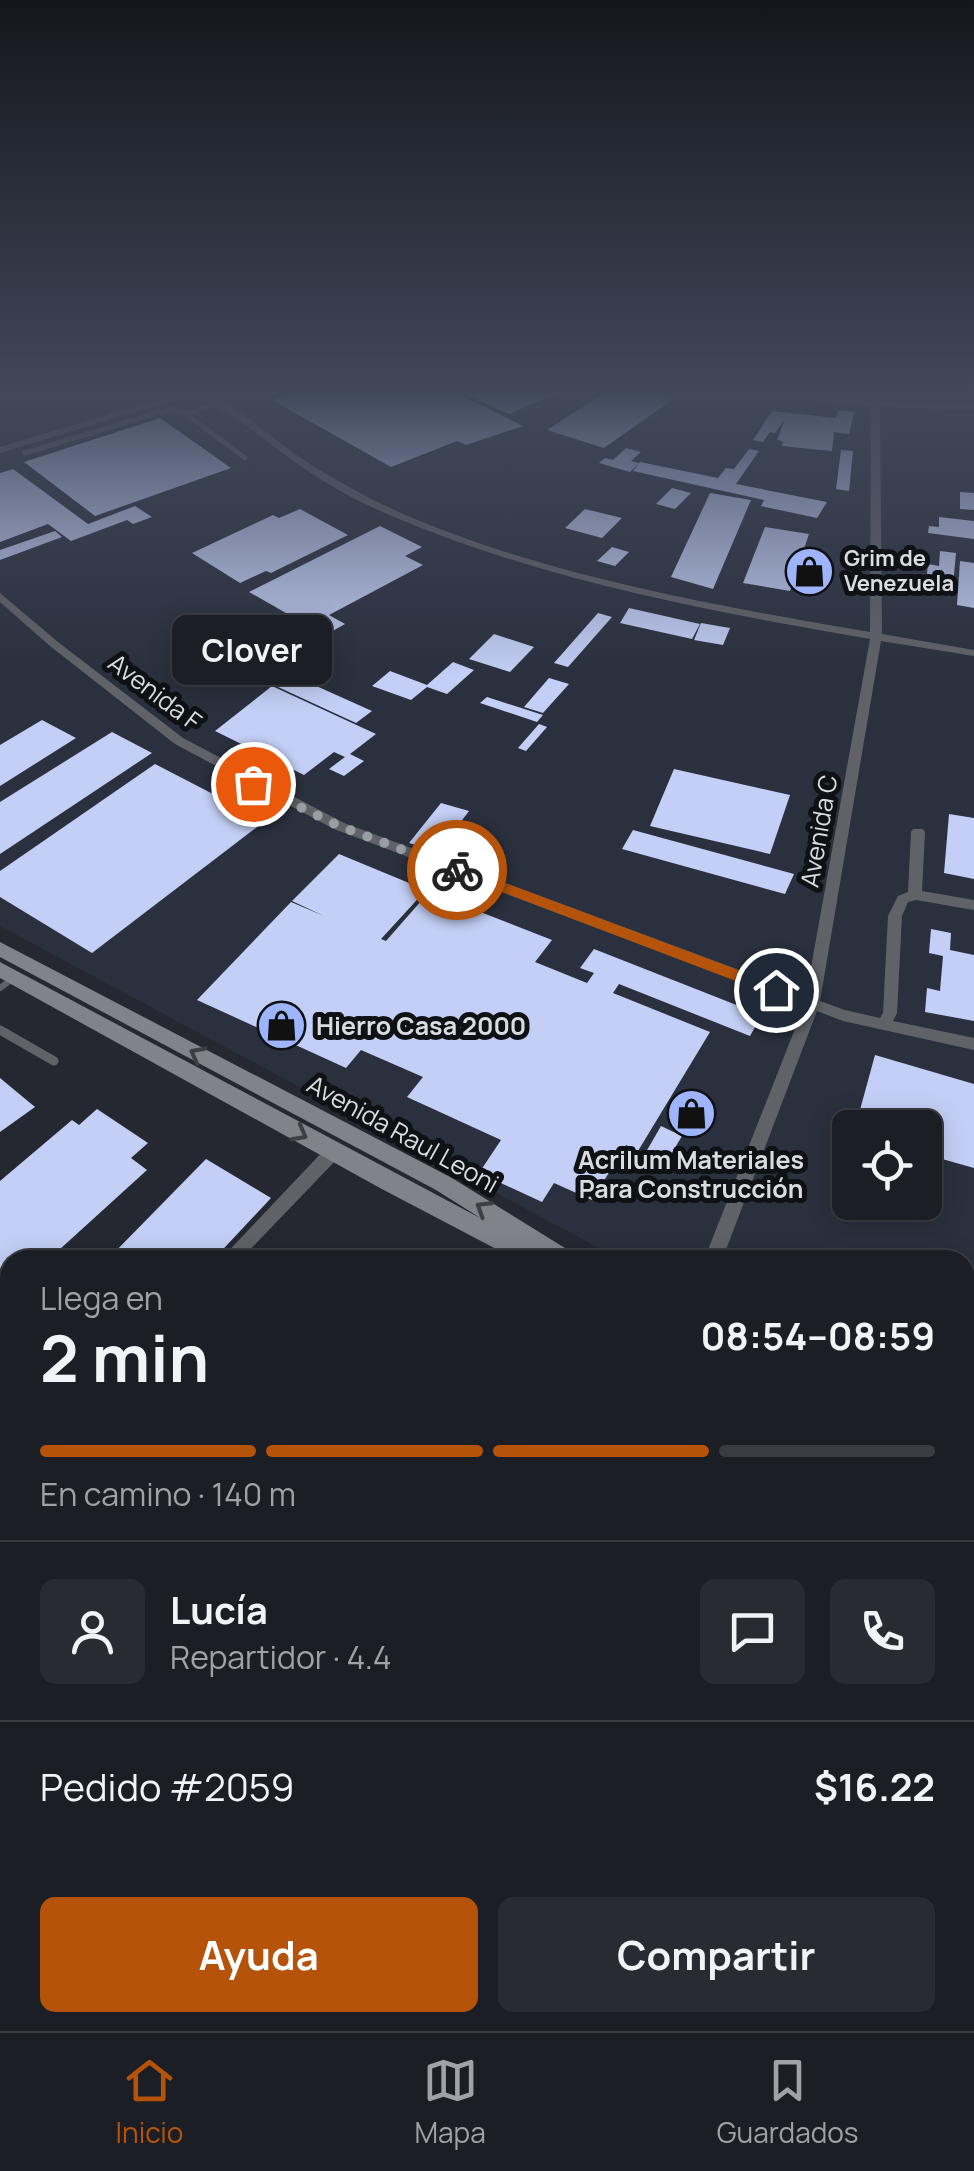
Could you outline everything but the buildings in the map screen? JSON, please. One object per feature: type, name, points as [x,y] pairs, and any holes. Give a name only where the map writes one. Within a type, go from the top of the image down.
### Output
[{"type":"main road","name":"Avenida Raul Leoni","points":[[0,948],[444,1184],[549,1250]]},
{"type":"main road","name":"Avenida Raul Leoni","points":[[5,978],[521,1250]]},
{"type":"street","points":[[344,487],[377,506],[479,545],[597,582],[974,653]]},
{"type":"street","name":"Avenida C","points":[[717,1250],[812,1004],[876,636],[876,487]]},
{"type":"street","name":"Avenida F","points":[[0,596],[54,644],[178,741],[253,784],[339,826],[812,1004],[974,1044]]},
{"type":"street","points":[[915,895],[918,832]]},
{"type":"street","points":[[884,1024],[890,1012],[894,916],[903,899],[915,895],[974,905]]},
{"type":"street","points":[[238,1250],[333,1152]]},
{"type":"lane","points":[[0,1030],[54,1061]]},
{"type":"shaded area","points":[[0,487],[974,487],[974,1250],[602,1250],[0,926]]},
{"type":"way so far","points":[[253,784],[339,826],[457,870]]},
{"type":"place","name":"Grim de Venezuela","points":[[809,571]]},
{"type":"place","name":"Clover","points":[[253,784]]},
{"type":"place","name":"Hierro Casa 2000","points":[[281,1026]]},
{"type":"place","name":"Acrilum Materiales Para Construcción","points":[[691,1114]]},
{"type":"route","points":[[457,870],[776,990]]}]
